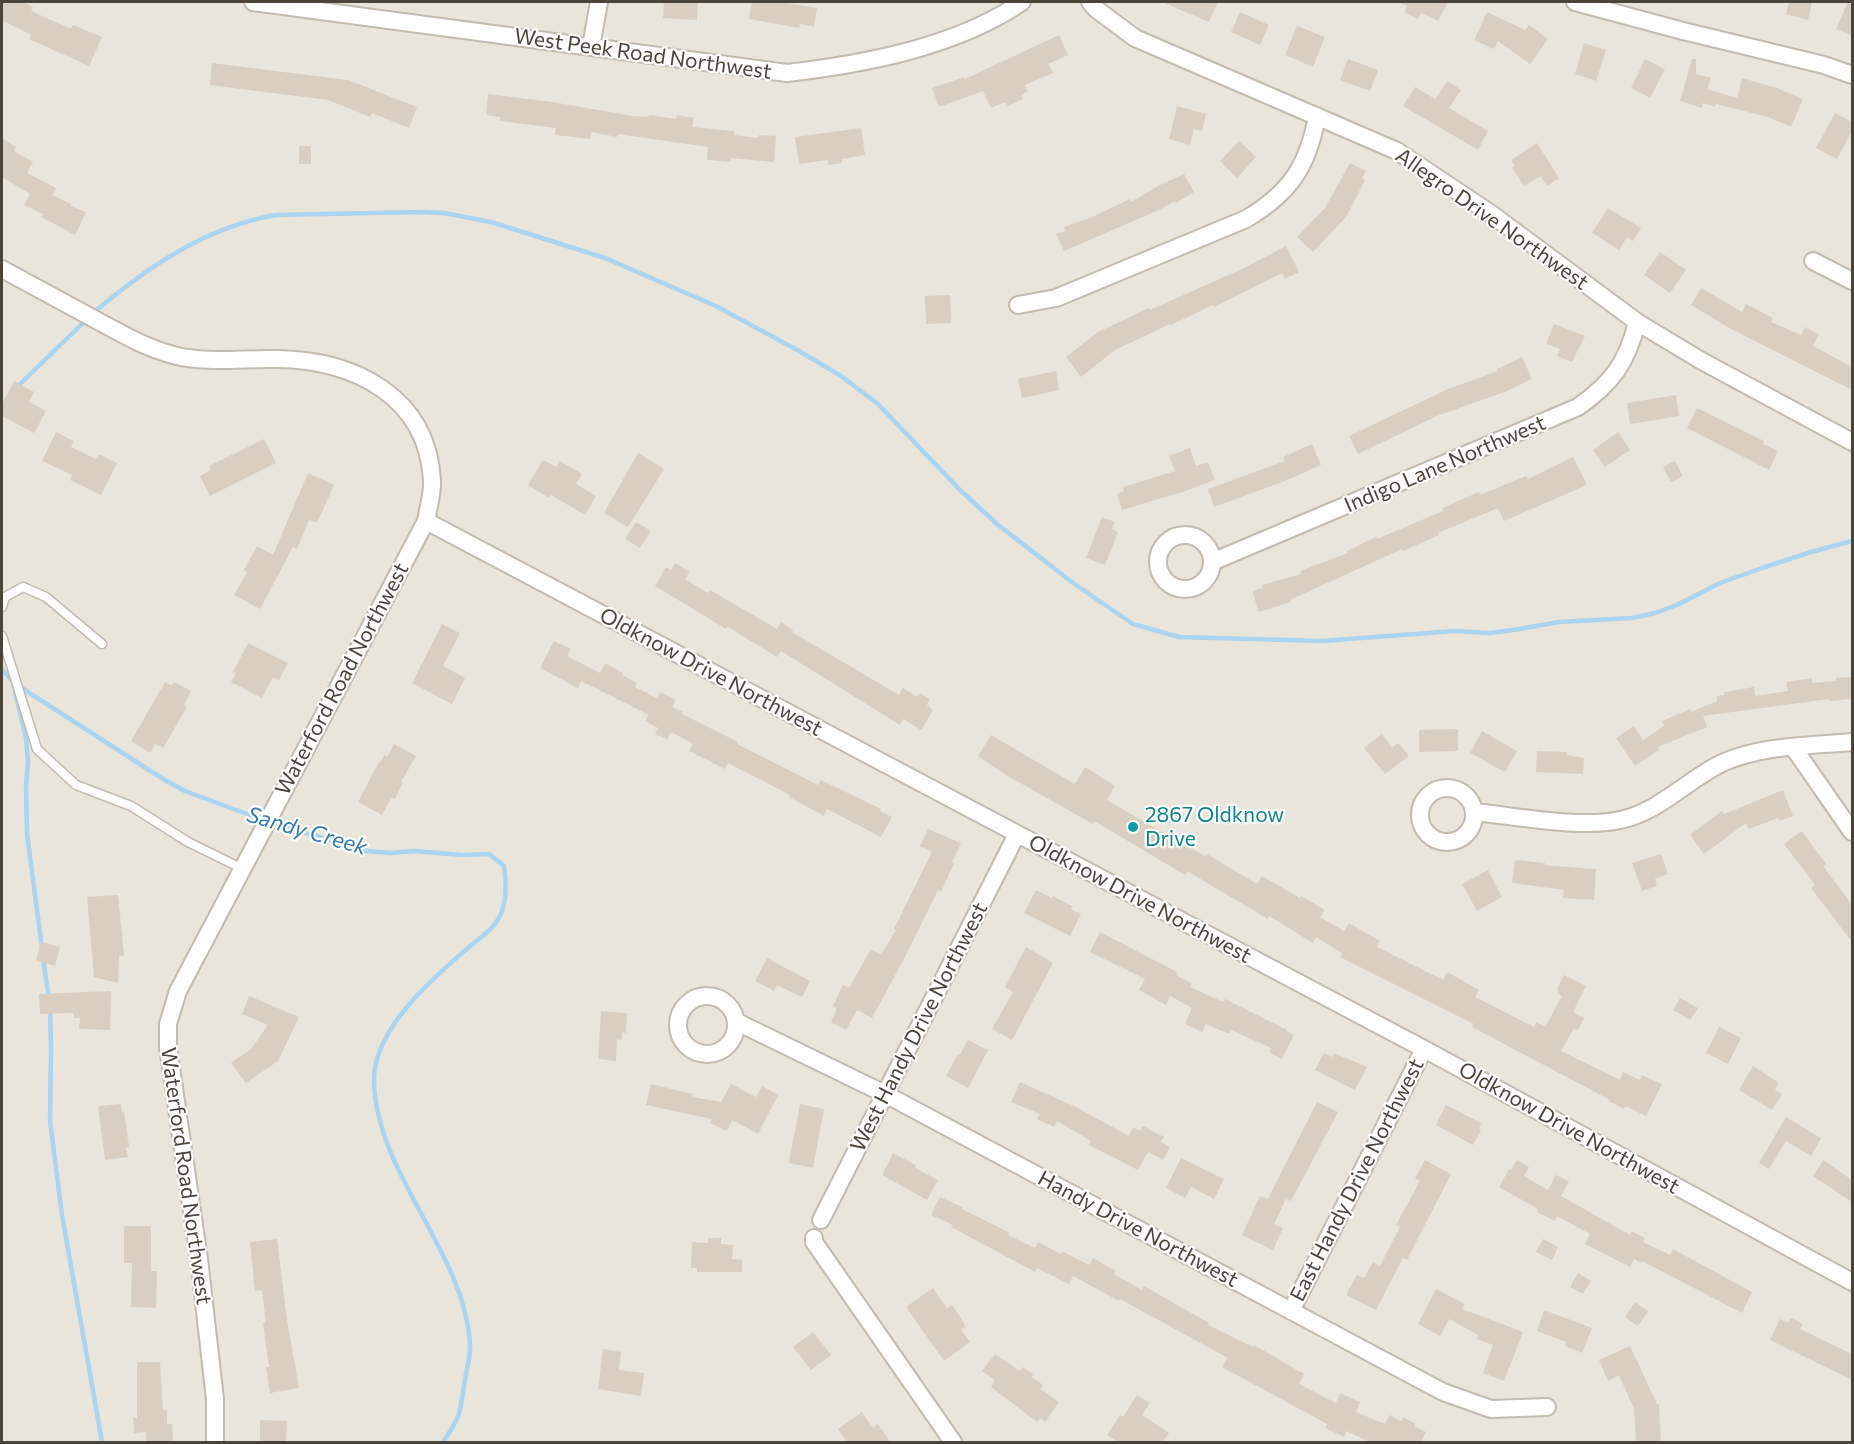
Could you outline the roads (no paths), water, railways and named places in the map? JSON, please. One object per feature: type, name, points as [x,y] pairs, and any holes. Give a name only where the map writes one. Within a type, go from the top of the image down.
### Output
[{"type":"street","name":"West Peek Road Northwest","points":[[253,2],[322,6],[591,47],[787,73],[833,68],[906,52],[974,28],[1022,2]]},
{"type":"street","points":[[591,47],[599,2]]},
{"type":"street","name":"Allegro Drive Northwest","points":[[1090,2],[1135,38],[1397,151],[1490,213],[1637,322],[1700,360],[1852,442]]},
{"type":"street","points":[[1575,2],[1683,32],[1824,65],[1852,75]]},
{"type":"street","points":[[1018,305],[1056,298],[1246,219],[1267,206],[1289,186],[1303,165],[1313,141],[1317,116]]},
{"type":"street","points":[[1813,261],[1852,281]]},
{"type":"street","name":"Waterford Road Northwest","points":[[2,269],[147,347],[175,356],[203,360],[279,359],[322,364],[373,381],[405,408],[425,443],[432,482],[426,521],[178,991],[168,1024],[168,1047],[199,1259],[215,1399],[215,1443]]},
{"type":"street","name":"Indigo Lane Northwest","points":[[1212,562],[1578,407],[1600,392],[1618,371],[1630,347],[1637,322]]},
{"type":"street","name":"Oldknow Drive Northwest","points":[[426,521],[1424,1049],[1852,1282]]},
{"type":"street","points":[[1474,812],[1584,823],[1620,820],[1653,808],[1696,777],[1724,762],[1754,753],[1852,742]]},
{"type":"street","points":[[1793,747],[1852,832]]},
{"type":"street","name":"West Handy Drive Northwest","points":[[821,1220],[1017,834]]},
{"type":"street","name":"Handy Drive Northwest","points":[[736,1022],[885,1094],[1443,1392],[1491,1409],[1547,1407]]},
{"type":"street","name":"East Handy Drive Northwest","points":[[1291,1311],[1424,1049]]},
{"type":"street","points":[[814,1238],[814,1242],[952,1443]]},
{"type":"lane","points":[[2,607],[4,597],[23,587],[46,597],[102,644]]},
{"type":"lane","points":[[2,636],[37,749],[76,785],[131,806],[188,842],[243,869]]},
{"type":"waterway","points":[[92,314],[155,266],[201,239],[225,229],[276,215],[420,212],[444,213],[491,222],[605,258],[716,306],[841,376],[878,404],[961,491],[997,524],[1073,583],[1133,624],[1179,637],[1322,641],[1455,631],[1489,633],[1559,622],[1632,618],[1677,605],[1720,583],[1765,567],[1852,541]]},
{"type":"waterway","points":[[17,387],[86,320]]},
{"type":"waterway","name":"Sandy Creek","points":[[2,669],[14,683],[163,779],[185,791],[263,820]]},
{"type":"waterway","points":[[15,692],[26,738],[27,834],[42,948]]},
{"type":"waterway","name":"Sandy Creek","points":[[271,823],[367,851],[489,854],[504,866],[506,883],[504,906],[496,922],[423,989],[408,1006],[383,1042],[376,1062],[374,1081],[378,1115],[389,1148],[453,1276],[464,1309],[470,1343],[459,1415],[443,1442]]},
{"type":"waterway","points":[[43,959],[49,998]]},
{"type":"waterway","points":[[50,1009],[50,1121],[62,1215],[102,1442]]},
{"type":"place","name":"2867 Oldknow Drive","points":[[1133,827]]}]
